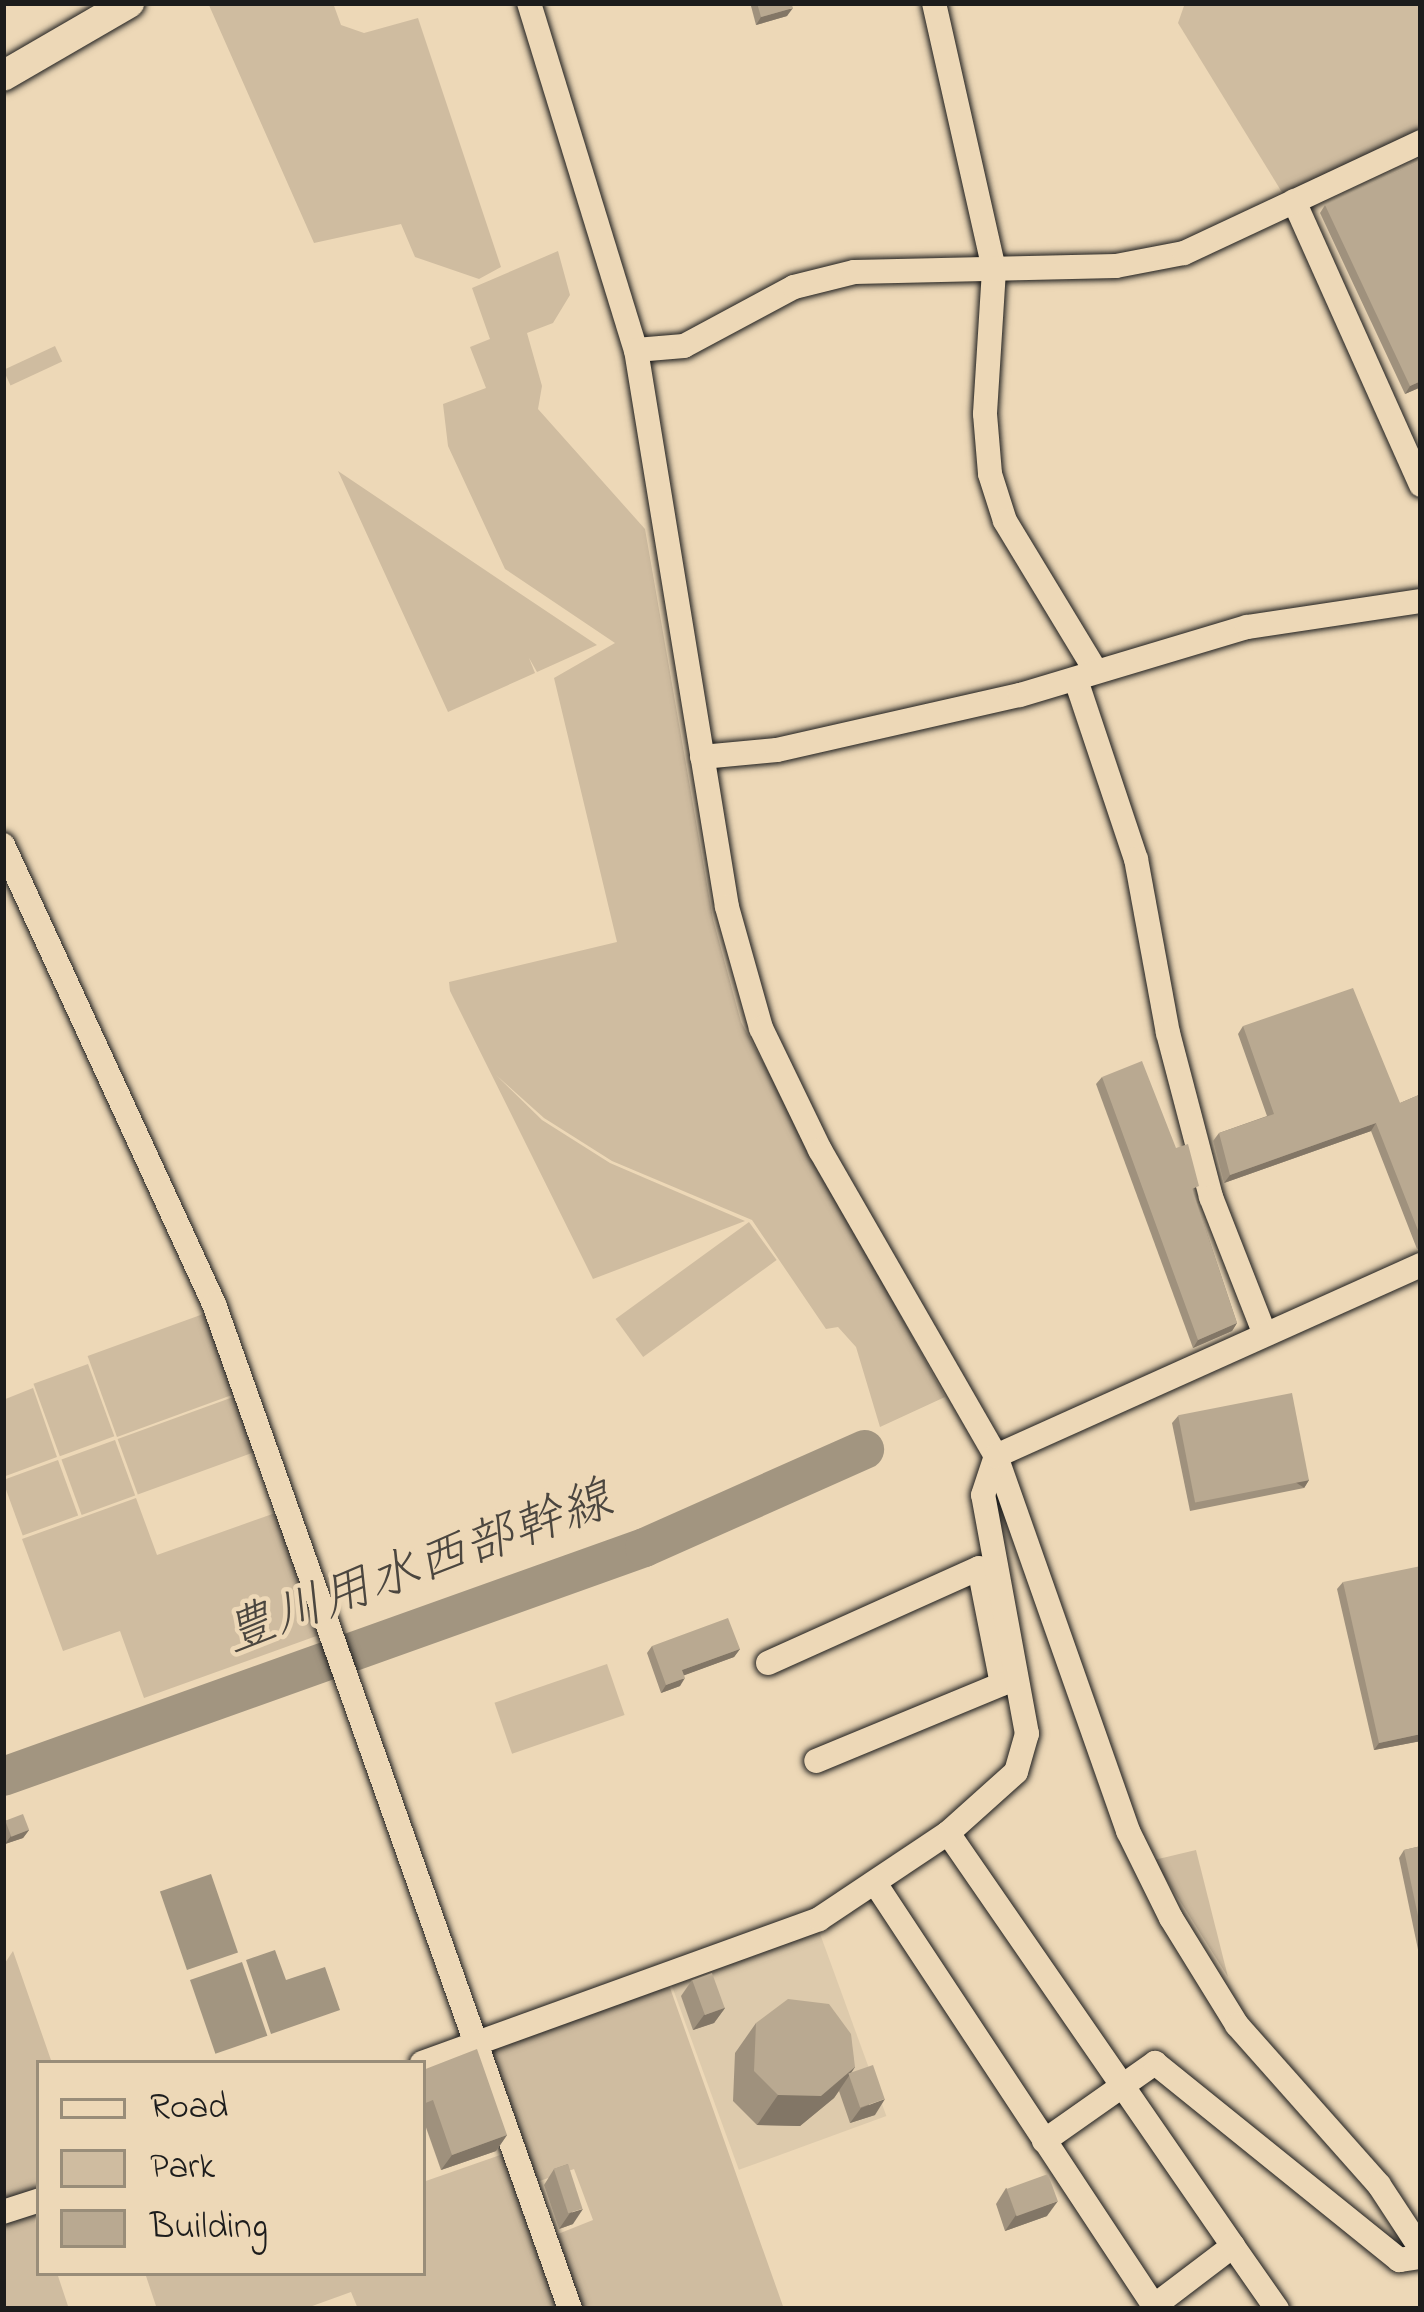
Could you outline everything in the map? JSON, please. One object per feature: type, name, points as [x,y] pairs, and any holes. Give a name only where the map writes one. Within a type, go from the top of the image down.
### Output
[{"type":"main road","points":[[3,76],[129,3]]},
{"type":"street","points":[[529,3],[636,350],[727,907],[761,1028],[820,1150],[996,1456],[1128,1831],[1171,1918],[1237,2025],[1379,2186],[1421,2253],[1399,2260],[1155,2063],[1044,2141]]},
{"type":"street","points":[[934,3],[994,270],[985,414],[990,473],[1005,521],[1086,675],[1136,859],[1211,1197],[1264,1331]]},
{"type":"street","points":[[636,350],[684,346],[826,277],[1152,261],[1421,142]]},
{"type":"street","points":[[1294,201],[1421,485]]},
{"type":"street","points":[[702,757],[777,750],[1086,675],[1247,627],[1421,601]]},
{"type":"street","points":[[3,845],[214,1304],[570,2309]]},
{"type":"street","points":[[996,1456],[1421,1264]]},
{"type":"street","points":[[426,2062],[819,1918],[948,1833],[1016,1772],[1027,1734],[985,1512],[996,1456]]},
{"type":"street","points":[[768,1663],[979,1568],[1002,1684],[816,1761]]},
{"type":"street","points":[[948,1833],[1277,2309]]},
{"type":"street","points":[[875,1883],[1155,2308],[1233,2246]]},
{"type":"street","points":[[3,2212],[36,2201]]},
{"type":"shaded area","points":[[211,1874],[238,1952],[187,1970],[160,1892]]},
{"type":"shaded area","points":[[819,1931],[886,2116],[739,2170],[671,1985]]},
{"type":"shaded area","points":[[275,1950],[286,1980],[325,1967],[340,2010],[271,2034],[246,1960]]},
{"type":"shaded area","points":[[242,1962],[267,2036],[215,2054],[190,1980]]},
{"type":"green space","points":[[208,3],[333,3],[341,25],[364,33],[418,18],[501,267],[479,279],[415,257],[401,224],[314,243]]},
{"type":"green space","points":[[1185,3],[1421,3],[1421,130],[1283,194],[1178,23]]},
{"type":"green space","points":[[558,251],[570,295],[553,323],[527,333],[542,386],[538,409],[645,529],[713,919],[741,1022],[945,1397],[880,1427],[856,1347],[838,1327],[826,1329],[752,1220],[612,1161],[544,1118],[496,1075],[542,1120],[610,1163],[745,1221],[593,1279],[450,991],[449,982],[617,942],[554,678],[615,643],[505,569],[448,446],[443,404],[486,388],[470,347],[490,339],[472,288]]},
{"type":"green space","points":[[55,346],[62,361],[11,385],[3,370]]},
{"type":"green space","points":[[338,471],[597,645],[537,672],[529,658],[535,673],[448,712]]},
{"type":"green space","points":[[749,1222],[777,1260],[643,1357],[616,1319]]},
{"type":"green space","points":[[206,1313],[235,1394],[117,1437],[88,1356]]},
{"type":"green space","points":[[88,1364],[114,1436],[60,1456],[33,1384]]},
{"type":"green space","points":[[33,1388],[57,1457],[3,1477],[3,1400]]},
{"type":"green space","points":[[236,1396],[256,1451],[138,1495],[118,1439]]},
{"type":"green space","points":[[115,1440],[135,1495],[82,1515],[61,1459]]},
{"type":"green space","points":[[58,1460],[78,1515],[23,1536],[3,1480]]},
{"type":"green space","points":[[136,1498],[157,1555],[278,1512],[322,1634],[144,1698],[120,1631],[63,1651],[22,1539]]},
{"type":"green space","points":[[607,1664],[625,1715],[512,1754],[494,1703]]},
{"type":"green space","points":[[1196,1850],[1228,1977],[1154,1860]]},
{"type":"green space","points":[[13,1951],[51,2060],[36,2060],[36,2189],[3,2200],[3,1966]]},
{"type":"green space","points":[[669,1985],[784,2309],[579,2309],[553,2236],[593,2220],[574,2169],[534,2183],[488,2050]]},
{"type":"green space","points":[[506,2153],[562,2309],[358,2309],[351,2292],[304,2309],[157,2309],[146,2276],[426,2276],[426,2181]]},
{"type":"green space","points":[[35,2210],[36,2276],[58,2276],[69,2309],[3,2309],[3,2221]]},
{"type":"building","points":[[757,3],[791,3],[793,8],[761,17]]},
{"type":"building","points":[[1421,161],[1421,381],[1410,386],[1325,205]]},
{"type":"building","points":[[1353,988],[1400,1103],[1421,1094],[1421,1238],[1376,1123],[1230,1175],[1219,1133],[1274,1114],[1243,1026]]},
{"type":"building","points":[[1142,1061],[1176,1148],[1188,1144],[1199,1186],[1192,1189],[1237,1323],[1198,1340],[1102,1077]]},
{"type":"building","points":[[1292,1393],[1309,1480],[1195,1502],[1178,1415]]},
{"type":"building","points":[[1421,1566],[1421,1734],[1379,1743],[1343,1582]]},
{"type":"building","points":[[728,1618],[740,1649],[682,1670],[685,1678],[666,1685],[652,1646]]},
{"type":"building","points":[[23,1814],[29,1830],[11,1837],[5,1821]]},
{"type":"building","points":[[1421,1846],[1421,1930],[1404,1850]]},
{"type":"building","points":[[712,1973],[725,2008],[705,2015],[692,1980]]},
{"type":"building","points":[[788,1999],[829,2004],[851,2034],[855,2067],[821,2096],[778,2095],[754,2071],[756,2023]]},
{"type":"building","points":[[477,2049],[507,2135],[452,2155],[433,2100],[426,2103],[426,2069]]},
{"type":"building","points":[[873,2065],[885,2099],[860,2108],[848,2073]]},
{"type":"building","points":[[568,2164],[583,2209],[568,2213],[554,2169]]},
{"type":"building","points":[[1048,2174],[1058,2201],[1017,2216],[1007,2189]]},
{"type":"waterway","name":"豊川用水西部幹線","points":[[3,1776],[644,1547],[864,1449]]}]
